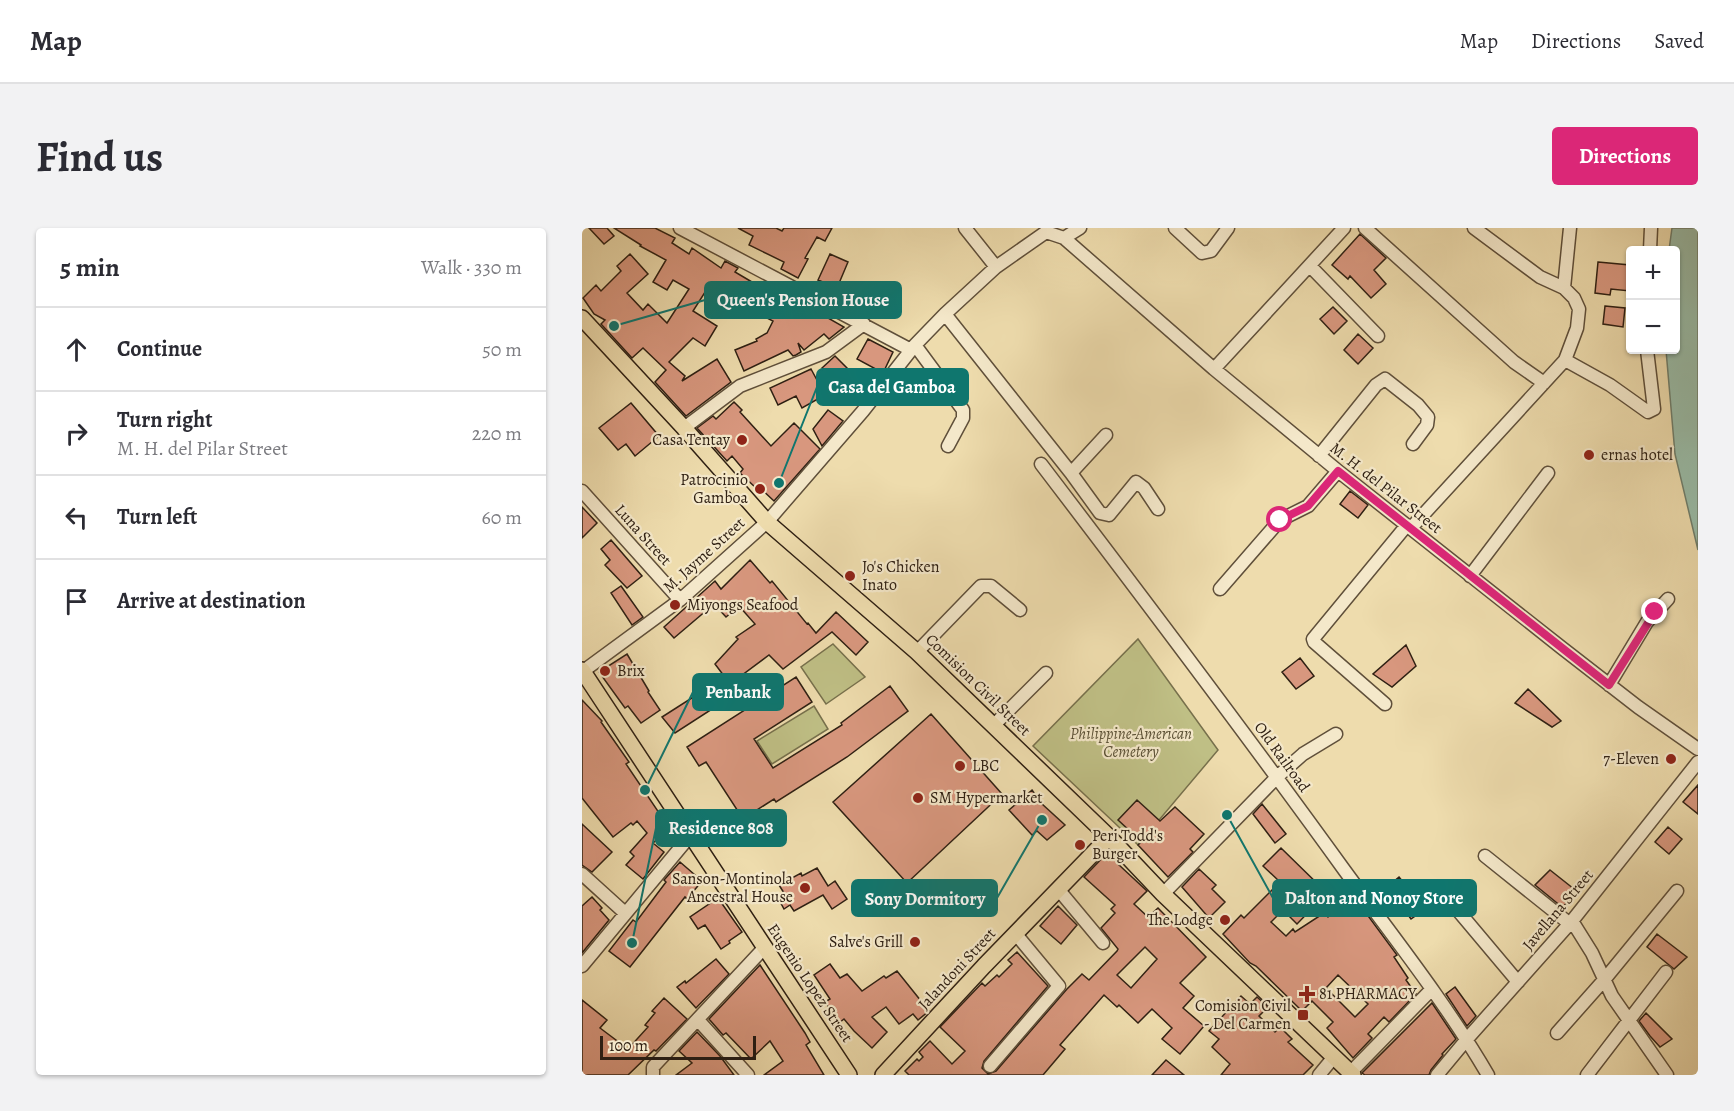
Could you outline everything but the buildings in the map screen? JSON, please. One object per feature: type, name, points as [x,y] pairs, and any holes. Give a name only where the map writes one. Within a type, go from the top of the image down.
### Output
[{"type":"main road","name":"Comision Civil Street","points":[[582,318],[767,522],[917,652],[1109,837],[1163,894],[1352,1074]]},
{"type":"main road","name":"Eugenio Lopez Street","points":[[582,671],[849,1075]]},
{"type":"main road","name":"Jalandoni Street","points":[[883,1075],[1015,933],[1109,837]]},
{"type":"street","points":[[680,228],[864,324],[913,347],[963,410],[963,418],[948,446]]},
{"type":"street","points":[[965,228],[996,267]]},
{"type":"street","points":[[1064,238],[1080,228]]},
{"type":"street","points":[[1175,228],[1202,253],[1208,253],[1228,228]]},
{"type":"street","points":[[1214,369],[1344,228]]},
{"type":"street","points":[[1365,228],[1514,362],[1544,383]]},
{"type":"street","points":[[1385,704],[1314,642],[1315,634],[1409,527],[1565,360],[1577,328],[1579,309],[1574,298],[1564,288],[1540,277],[1474,228]]},
{"type":"street","points":[[1564,288],[1570,228]]},
{"type":"street","points":[[1650,246],[1652,228]]},
{"type":"street","name":"M. Jayme Street","points":[[582,671],[680,600],[767,522],[863,411],[913,347],[996,267],[1046,232],[1064,238]]},
{"type":"street","name":"M. H. del Pilar Street","points":[[1064,238],[1214,369],[1319,456],[1609,685],[1698,750]]},
{"type":"street","points":[[1310,266],[1378,336]]},
{"type":"street","points":[[945,314],[1100,513],[1109,515],[1136,482],[1144,488],[1158,509]]},
{"type":"street","points":[[684,428],[740,386],[826,352],[864,324]]},
{"type":"street","points":[[1565,360],[1610,385],[1648,412],[1654,409],[1647,354]]},
{"type":"street","points":[[1319,456],[1376,385],[1385,380],[1418,405],[1428,417],[1426,425],[1413,444]]},
{"type":"street","points":[[1071,473],[1106,435]]},
{"type":"street","name":"Old Railroad","points":[[1041,464],[1432,989],[1467,1039],[1488,1075]]},
{"type":"street","points":[[1220,589],[1280,520],[1308,506],[1338,471]]},
{"type":"street","points":[[1470,576],[1548,473]]},
{"type":"street","name":"Luna Street","points":[[582,491],[680,600]]},
{"type":"street","points":[[917,652],[981,586],[991,586],[1020,610]]},
{"type":"street","points":[[1609,685],[1643,629],[1668,599]]},
{"type":"street","points":[[993,726],[1046,673]]},
{"type":"street","points":[[1163,894],[1276,777],[1303,754],[1336,734]]},
{"type":"street","name":"Javellana Street","points":[[1437,1075],[1571,922],[1698,762]]},
{"type":"street","points":[[582,966],[690,836]]},
{"type":"street","points":[[1485,856],[1571,922],[1592,953],[1604,980],[1630,1022],[1667,1075]]},
{"type":"street","points":[[582,874],[625,913]]},
{"type":"street","points":[[1058,889],[1102,943]]},
{"type":"street","points":[[1557,1033],[1677,891]]},
{"type":"street","points":[[1444,894],[1518,982]]},
{"type":"street","points":[[990,1066],[1059,986],[1015,933]]},
{"type":"street","points":[[653,1075],[653,1067],[764,948]]},
{"type":"street","points":[[1587,1075],[1630,1022],[1666,972]]},
{"type":"street","points":[[1352,1074],[1432,989]]},
{"type":"street","points":[[698,1020],[748,1075]]},
{"type":"street","points":[[1318,1075],[1333,1058]]},
{"type":"green space","name":"Philippine-American Cemetery","points":[[1138,639],[1218,750],[1138,845],[1033,746]]},
{"type":"green space","points":[[833,644],[865,677],[826,704],[801,667]]},
{"type":"green space","points":[[814,706],[828,729],[772,764],[757,741]]},
{"type":"shaded area","points":[[1672,228],[1698,228],[1698,550],[1675,454],[1666,354],[1680,354],[1680,246],[1670,246]]},
{"type":"place","name":"Queen's Pension House","points":[[614,326]]},
{"type":"place","name":"Casa Tentay","points":[[742,440]]},
{"type":"place","name":"ernas hotel","points":[[1589,455]]},
{"type":"place","name":"Casa del Gamboa","points":[[779,483]]},
{"type":"place","name":"Patrocinio Gamboa","points":[[760,489]]},
{"type":"place","name":"Jo's Chicken Inato","points":[[850,576]]},
{"type":"place","name":"Miyongs Seafood","points":[[675,605]]},
{"type":"place","name":"Brix","points":[[605,671]]},
{"type":"place","name":"7-Eleven","points":[[1671,759]]},
{"type":"place","name":"LBC","points":[[960,766]]},
{"type":"place","name":"Penbank","points":[[645,790]]},
{"type":"place","name":"SM Hypermarket","points":[[918,798]]},
{"type":"place","name":"Dalton and Nonoy Store","points":[[1227,815]]},
{"type":"place","name":"Sony Dormitory","points":[[1042,820]]},
{"type":"place","name":"Peri Todd's Burger","points":[[1080,845]]},
{"type":"place","name":"Sanson-Montinola Ancestral House","points":[[805,888]]},
{"type":"place","name":"The Lodge","points":[[1225,920]]},
{"type":"place","name":"Salve's Grill","points":[[915,942]]},
{"type":"place","name":"Residence 808","points":[[632,943]]},
{"type":"place","name":"81 PHARMACY","points":[[1307,994]]},
{"type":"place","name":"Comision Civil - Del Carmen","points":[[1303,1015]]},
{"type":"route","points":[[1280,520],[1308,506],[1338,471],[1609,685],[1655,612]]}]
